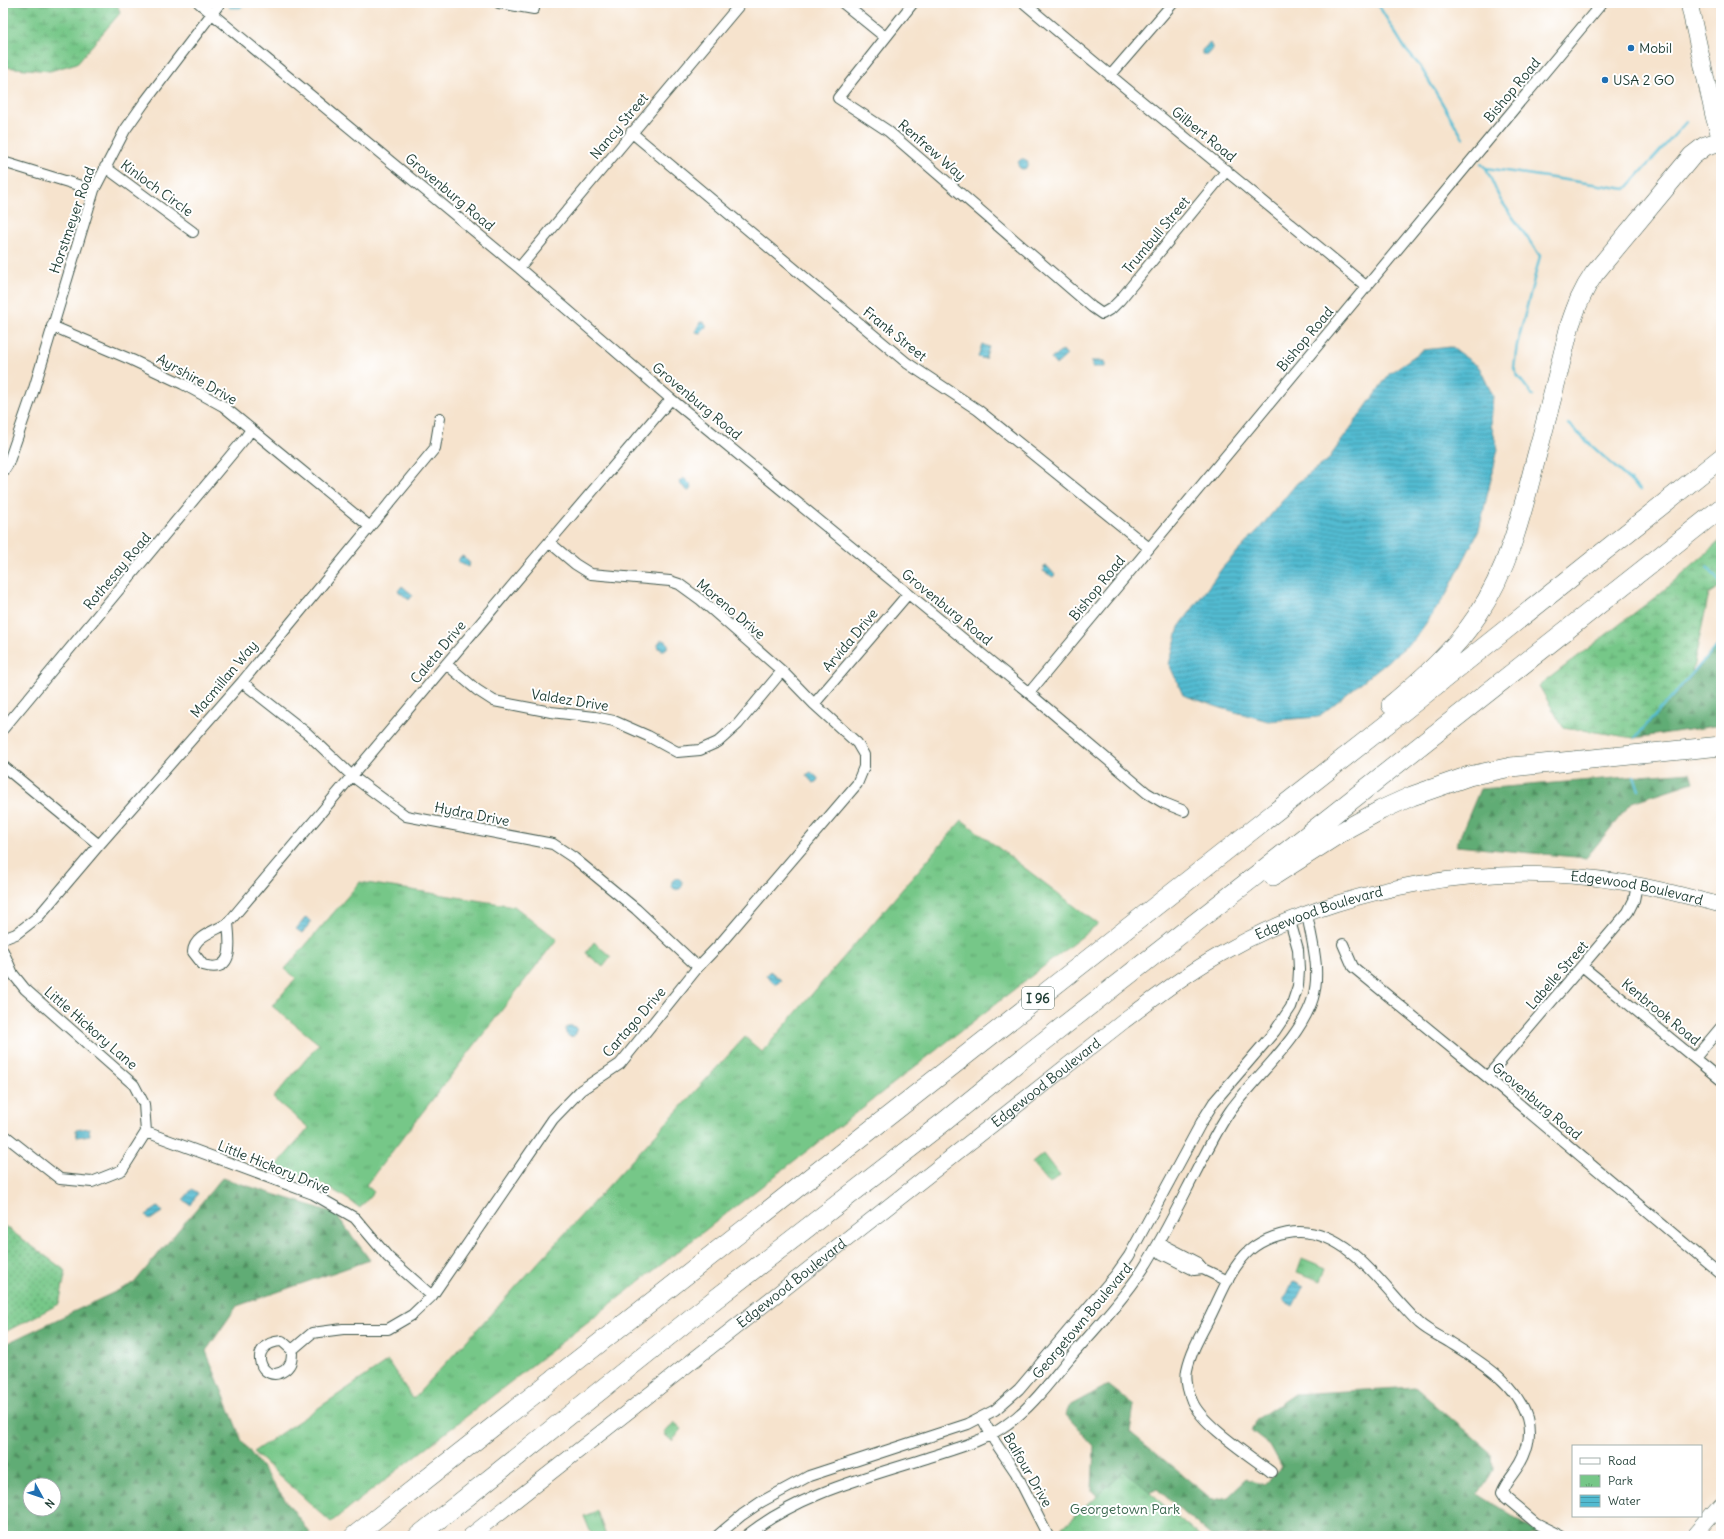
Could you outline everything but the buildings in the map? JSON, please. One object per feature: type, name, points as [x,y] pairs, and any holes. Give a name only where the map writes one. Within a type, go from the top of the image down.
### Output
[{"type":"highway","points":[[1286,803],[1292,788],[1332,756],[1425,676],[1459,641],[1477,616],[1494,586],[1508,556],[1520,521],[1570,326],[1576,306],[1584,288],[1692,156],[1705,146],[1721,140]]},
{"type":"highway","name":"I 96","points":[[354,1536],[1286,803],[1721,458]]},
{"type":"highway","name":"I 96","points":[[418,1536],[700,1311],[945,1122],[1029,1053],[1289,850],[1721,508]]},
{"type":"highway","points":[[1029,1053],[1273,876],[1348,828],[1381,810],[1412,796],[1469,776],[1511,767],[1721,746]]},
{"type":"main road","points":[[1689,3],[1714,116],[1721,140]]},
{"type":"street","name":"Grovenburg Road","points":[[199,3],[519,268],[671,399],[1029,693],[1147,793],[1164,803],[1184,811]]},
{"type":"street","name":"Horstmeyer Road","points":[[3,472],[8,464],[33,392],[94,190],[125,130],[220,3]]},
{"type":"street","points":[[499,3],[534,9]]},
{"type":"street","name":"Nancy Street","points":[[519,268],[631,132],[741,3]]},
{"type":"street","points":[[843,3],[885,37],[913,3]]},
{"type":"street","name":"Gilbert Road","points":[[1024,3],[1110,76],[1227,170],[1367,287]]},
{"type":"street","points":[[1110,76],[1173,3]]},
{"type":"street","name":"Bishop Road","points":[[1029,693],[1602,3]]},
{"type":"street","name":"Renfrew Way","points":[[885,37],[838,98],[888,131],[1086,302],[1102,314]]},
{"type":"street","name":"Frank Street","points":[[631,132],[907,363],[978,410],[1149,548]]},
{"type":"street","points":[[3,162],[94,190]]},
{"type":"street","name":"Kinloch Circle","points":[[105,167],[193,232]]},
{"type":"street","name":"Trumbull Street","points":[[1102,314],[1112,308],[1120,300],[1227,170]]},
{"type":"street","name":"Ayrshire Drive","points":[[52,326],[132,360],[183,384],[223,406],[369,526]]},
{"type":"street","name":"Caleta Drive","points":[[228,923],[230,953],[226,960],[221,965],[215,967],[203,965],[193,952],[193,946],[198,939],[228,923],[671,399]]},
{"type":"street","name":"Macmillan Way","points":[[3,939],[16,934],[38,917],[242,682],[369,526],[435,448],[440,418]]},
{"type":"street","name":"Rothesay Road","points":[[3,729],[251,429]]},
{"type":"street","name":"Moreno Drive","points":[[549,542],[575,564],[591,574],[600,576],[659,578],[679,584],[701,600],[782,671],[814,704],[852,738],[864,755]]},
{"type":"street","name":"Arvida Drive","points":[[814,704],[908,594]]},
{"type":"street","name":"Valdez Drive","points":[[446,664],[477,690],[494,701],[551,712],[596,717],[614,721],[648,736],[677,752],[700,750],[718,742],[738,724],[782,671]]},
{"type":"street","name":"Hydra Drive","points":[[242,682],[308,734],[352,776],[406,816],[553,844],[574,858],[636,909],[698,967]]},
{"type":"street","name":"Cartago Drive","points":[[292,1350],[312,1333],[343,1329],[388,1329],[412,1315],[432,1296],[553,1119],[581,1090],[620,1064],[698,967],[720,944],[857,784],[864,767],[864,755]]},
{"type":"street","points":[[3,766],[99,845]]},
{"type":"street","name":"Edgewood Boulevard","points":[[470,1536],[1124,1021],[1185,976],[1222,953],[1290,921],[1356,897],[1404,886],[1468,878],[1489,876],[1557,876],[1589,878],[1637,885],[1721,905]]},
{"type":"street","name":"Labelle Street","points":[[1487,1077],[1628,912],[1634,900],[1637,885]]},
{"type":"street","name":"Georgetown Boulevard","points":[[746,1536],[781,1512],[804,1499],[828,1489],[957,1448],[991,1434],[1006,1426],[1033,1402],[1134,1282],[1156,1247],[1216,1133],[1230,1111],[1293,1035],[1304,1018],[1313,998],[1316,981],[1316,960],[1308,914]]},
{"type":"street","name":"Georgetown Boulevard","points":[[717,1536],[742,1515],[761,1502],[809,1476],[968,1424],[995,1410],[1019,1389],[1117,1273],[1140,1236],[1200,1123],[1211,1107],[1275,1031],[1291,1007],[1298,986],[1299,970],[1298,949],[1290,921]]},
{"type":"street","name":"Grovenburg Road","points":[[1343,944],[1353,967],[1487,1077],[1721,1274]]},
{"type":"street","name":"Little Hickory Lane","points":[[3,951],[13,974],[25,989],[134,1085],[144,1104],[146,1132]]},
{"type":"street","name":"Kenbrook Road","points":[[1582,966],[1721,1080]]},
{"type":"street","points":[[1695,1058],[1721,1027]]},
{"type":"street","points":[[3,1134],[60,1179],[92,1182],[122,1170],[146,1132]]},
{"type":"street","name":"Little Hickory Drive","points":[[146,1132],[313,1194],[355,1218],[388,1257],[432,1296]]},
{"type":"street","points":[[1271,1472],[1209,1424],[1198,1413],[1187,1386],[1187,1371],[1193,1351],[1228,1281],[1235,1268],[1250,1250],[1266,1240],[1282,1234],[1299,1232],[1316,1234],[1334,1241],[1358,1259],[1380,1279],[1420,1323],[1485,1366],[1513,1391],[1523,1406],[1528,1420],[1529,1438],[1525,1453],[1518,1467],[1504,1485],[1502,1492],[1506,1498],[1536,1523],[1562,1536]]},
{"type":"street","points":[[1156,1247],[1162,1254],[1194,1270],[1203,1269],[1228,1281]]},
{"type":"street","name":"Balfour Drive","points":[[982,1418],[1022,1483],[1048,1536]]},
{"type":"street","points":[[1695,1536],[1721,1506]]},
{"type":"green space","points":[[3,3],[117,3],[120,13],[77,63],[50,71],[3,67]]},
{"type":"green space","points":[[1721,540],[1721,587],[1709,594],[1691,677],[1665,708],[1635,738],[1563,727],[1539,686],[1658,595]]},
{"type":"green space","points":[[1721,641],[1721,725],[1635,738],[1665,708]]},
{"type":"green space","points":[[1690,772],[1693,782],[1632,802],[1586,858],[1456,846],[1480,789]]},
{"type":"green space","points":[[962,820],[1098,924],[331,1522],[253,1452],[388,1361],[413,1399],[745,1037],[762,1052]]},
{"type":"green space","points":[[360,882],[514,906],[557,939],[366,1185],[374,1192],[360,1208],[330,1189],[276,1166],[309,1128],[273,1098],[319,1044],[272,1006],[296,978],[285,969]]},
{"type":"green space","points":[[594,942],[611,957],[603,967],[586,953]]},
{"type":"green space","points":[[1043,1154],[1060,1176],[1049,1184],[1032,1163]]},
{"type":"green space","points":[[222,1178],[335,1213],[370,1260],[237,1306],[206,1351],[242,1441],[310,1533],[306,1536],[3,1536],[3,1345],[134,1283]]},
{"type":"green space","points":[[3,1225],[66,1271],[59,1304],[3,1333]]},
{"type":"green space","points":[[1302,1258],[1326,1268],[1321,1281],[1297,1272]]},
{"type":"green space","points":[[1108,1385],[1134,1405],[1130,1432],[1213,1500],[1228,1497],[1247,1479],[1265,1484],[1282,1468],[1270,1446],[1252,1432],[1257,1419],[1294,1394],[1415,1387],[1492,1454],[1493,1471],[1478,1494],[1544,1536],[1211,1536],[1157,1489],[1113,1511],[1092,1491],[1094,1446],[1066,1415],[1069,1406]]},
{"type":"green space","points":[[674,1422],[682,1429],[672,1441],[664,1434]]},
{"type":"green space","name":"Georgetown Park","points":[[1124,1471],[1200,1536],[1063,1536],[1060,1530]]},
{"type":"green space","points":[[597,1511],[606,1536],[592,1536],[584,1516]]},
{"type":"water","points":[[1210,43],[1213,49],[1207,56],[1202,54],[1202,50]]},
{"type":"water","points":[[1023,159],[1028,164],[1023,169],[1018,164]]},
{"type":"water","points":[[700,322],[704,322],[706,327],[700,333],[695,332]]},
{"type":"water","points":[[982,344],[989,347],[985,359],[978,357]]},
{"type":"water","points":[[1451,347],[1479,367],[1493,396],[1491,425],[1498,449],[1479,530],[1446,595],[1414,640],[1318,717],[1268,721],[1221,708],[1183,695],[1169,664],[1179,627],[1223,567],[1260,528],[1297,483],[1327,461],[1390,373],[1423,350]]},
{"type":"water","points":[[1063,350],[1067,355],[1056,365],[1051,359]]},
{"type":"water","points":[[1092,361],[1105,361],[1105,367],[1092,367]]},
{"type":"water","points":[[684,478],[692,486],[691,490],[688,491],[680,484],[679,481]]},
{"type":"water","points":[[463,556],[470,563],[468,567],[458,562],[460,557]]},
{"type":"water","points":[[1047,566],[1055,575],[1053,577],[1043,571],[1044,567]]},
{"type":"water","points":[[402,586],[413,595],[409,600],[398,591]]},
{"type":"water","points":[[661,640],[665,640],[667,641],[667,649],[661,650],[658,647],[658,643]]},
{"type":"water","points":[[811,772],[818,778],[817,782],[813,783],[806,775]]},
{"type":"water","points":[[675,879],[679,879],[681,880],[681,888],[675,889],[672,886],[672,882]]},
{"type":"water","points":[[306,917],[311,922],[302,933],[296,929]]},
{"type":"water","points":[[770,971],[781,980],[776,985],[766,976]]},
{"type":"water","points":[[569,1026],[573,1026],[575,1027],[575,1035],[569,1036],[566,1033],[566,1029]]},
{"type":"water","points":[[89,1128],[90,1135],[77,1137],[76,1130]]},
{"type":"water","points":[[192,1189],[198,1193],[191,1205],[183,1200]]},
{"type":"water","points":[[158,1207],[162,1212],[150,1220],[146,1215]]},
{"type":"water","points":[[1293,1282],[1303,1287],[1293,1306],[1284,1301]]},
{"type":"waterway","points":[[230,7],[240,7],[244,3]]},
{"type":"waterway","points":[[1377,3],[1406,50],[1420,66],[1463,138]]},
{"type":"waterway","points":[[1486,168],[1626,189],[1686,122]]},
{"type":"waterway","points":[[1481,164],[1486,168],[1500,199],[1540,256],[1517,345],[1514,368],[1517,375],[1533,396]]},
{"type":"waterway","points":[[1568,424],[1640,490]]},
{"type":"waterway","points":[[1707,567],[1721,583]]},
{"type":"waterway","points":[[1635,738],[1714,649],[1721,644]]},
{"type":"waterway","points":[[1714,649],[1721,665]]},
{"type":"waterway","points":[[1634,776],[1639,790]]},
{"type":"place","name":"Mobil","points":[[1631,48]]},
{"type":"place","name":"USA 2 GO","points":[[1605,80]]}]
